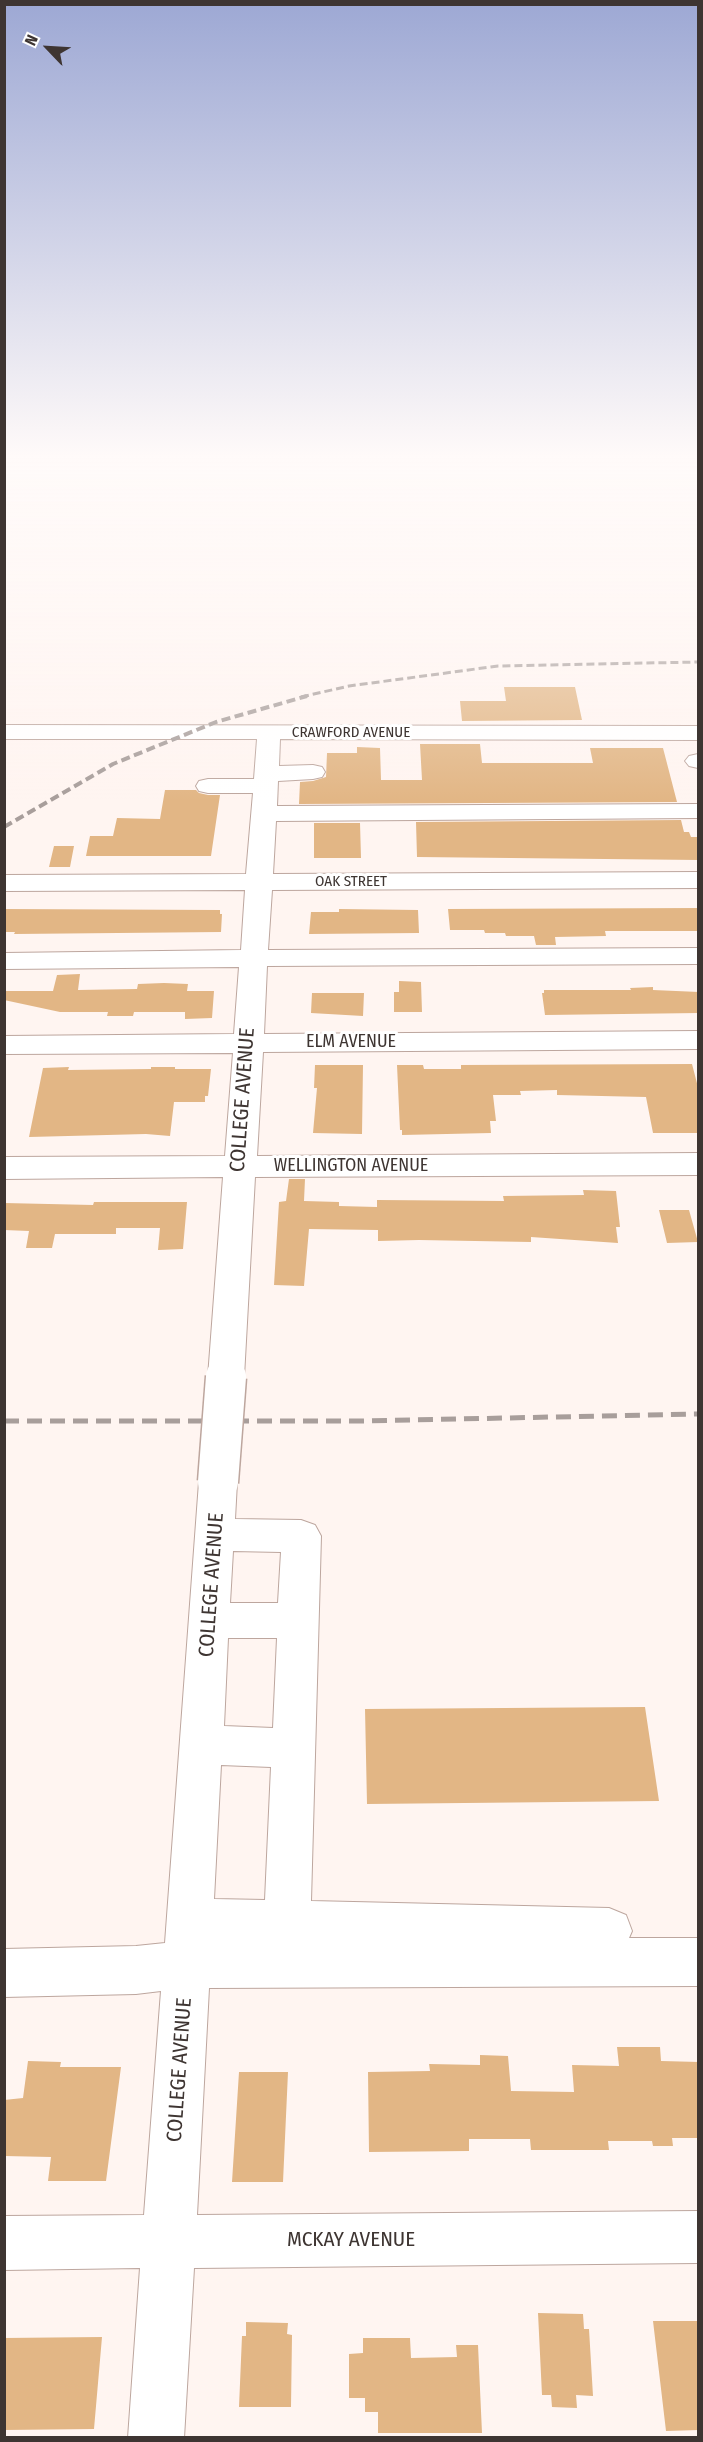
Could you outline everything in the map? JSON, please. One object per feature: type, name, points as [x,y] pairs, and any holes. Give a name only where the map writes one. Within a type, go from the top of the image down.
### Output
[{"type":"street","name":"CRAWFORD AVENUE","points":[[4,732],[268,733],[318,739],[492,741],[699,733]]},
{"type":"street","name":"COLLEGE AVENUE","points":[[156,2438],[268,733]]},
{"type":"street","points":[[208,786],[313,772]]},
{"type":"street","points":[[262,814],[699,811]]},
{"type":"street","name":"OAK STREET","points":[[4,883],[699,880]]},
{"type":"street","points":[[4,961],[699,956]]},
{"type":"street","name":"ELM AVENUE","points":[[4,1045],[699,1040]]},
{"type":"street","name":"WELLINGTON AVENUE","points":[[4,1168],[699,1164]]},
{"type":"street","points":[[215,1535],[301,1536],[287,1924]]},
{"type":"street","points":[[209,1620],[298,1621]]},
{"type":"street","points":[[201,1745],[294,1748]]},
{"type":"street","points":[[4,1973],[136,1970],[188,1943],[287,1924],[609,1931]]},
{"type":"street","points":[[188,1943],[699,1962]]},
{"type":"street","name":"MCKAY AVENUE","points":[[4,2243],[699,2237]]},
{"type":"building","points":[[504,687],[575,687],[582,720],[462,721],[460,701],[506,701]]},
{"type":"building","points":[[420,744],[480,744],[482,763],[593,763],[590,748],[663,748],[677,802],[299,804],[300,782],[326,777],[327,753],[357,753],[357,747],[380,748],[381,780],[422,780]]},
{"type":"building","points":[[165,790],[196,790],[208,795],[220,795],[211,856],[86,856],[90,836],[113,836],[117,818],[160,819]]},
{"type":"building","points":[[681,820],[684,832],[689,832],[691,837],[699,837],[699,860],[417,857],[416,822]]},
{"type":"building","points":[[314,823],[360,823],[361,858],[314,858]]},
{"type":"building","points":[[54,846],[74,846],[70,867],[49,867]]},
{"type":"building","points":[[699,908],[699,931],[605,931],[606,936],[555,937],[556,945],[536,945],[534,936],[506,936],[505,933],[485,933],[484,930],[450,930],[448,909]]},
{"type":"building","points":[[4,909],[220,910],[222,914],[221,932],[14,934],[15,932],[4,932]]},
{"type":"building","points":[[339,909],[418,910],[419,933],[309,934],[311,912],[339,912]]},
{"type":"building","points":[[80,974],[78,990],[137,989],[138,984],[164,983],[188,984],[187,991],[214,991],[212,1018],[185,1019],[185,1012],[134,1012],[133,1016],[107,1016],[108,1012],[60,1012],[4,1000],[4,991],[53,991],[57,975]]},
{"type":"building","points":[[399,981],[421,982],[422,1012],[394,1012],[394,992],[399,992]]},
{"type":"building","points":[[653,987],[653,990],[699,992],[699,1013],[545,1015],[542,993],[544,990],[631,990],[630,988]]},
{"type":"building","points":[[312,993],[364,993],[363,1016],[311,1013]]},
{"type":"building","points":[[692,1064],[699,1091],[699,1133],[653,1133],[646,1097],[557,1095],[557,1090],[520,1091],[521,1095],[493,1095],[496,1121],[490,1121],[491,1133],[402,1135],[402,1130],[400,1130],[397,1065],[423,1065],[424,1069],[461,1069],[461,1065]]},
{"type":"building","points":[[315,1065],[363,1065],[362,1134],[313,1133],[317,1088],[314,1088]]},
{"type":"building","points":[[69,1067],[68,1070],[151,1069],[151,1067],[211,1069],[208,1096],[205,1096],[205,1102],[174,1102],[170,1136],[146,1134],[29,1137],[43,1068]]},
{"type":"building","points":[[289,1179],[305,1179],[304,1201],[339,1202],[339,1206],[377,1207],[377,1200],[504,1201],[503,1196],[584,1195],[583,1190],[616,1191],[620,1227],[616,1227],[618,1243],[531,1237],[531,1242],[378,1241],[378,1230],[309,1229],[304,1286],[274,1285],[279,1202],[286,1201]]},
{"type":"building","points":[[94,1202],[187,1202],[183,1249],[158,1250],[160,1228],[116,1228],[116,1234],[55,1234],[52,1248],[26,1248],[29,1231],[4,1230],[4,1203],[93,1205]]},
{"type":"building","points":[[659,1210],[689,1210],[698,1242],[667,1243]]},
{"type":"building","points":[[645,1707],[659,1801],[367,1804],[365,1709]]},
{"type":"building","points":[[617,2047],[660,2047],[661,2061],[699,2062],[699,2138],[672,2138],[673,2146],[653,2146],[652,2141],[608,2141],[609,2150],[531,2150],[530,2139],[469,2139],[469,2151],[369,2152],[368,2072],[430,2071],[429,2064],[480,2065],[480,2055],[508,2056],[511,2091],[574,2092],[572,2065],[619,2066]]},
{"type":"building","points":[[28,2061],[61,2062],[60,2067],[121,2067],[106,2181],[48,2181],[51,2157],[4,2156],[4,2100],[23,2098]]},
{"type":"building","points":[[239,2072],[288,2072],[283,2182],[232,2182]]},
{"type":"building","points":[[538,2313],[583,2314],[584,2329],[589,2329],[593,2396],[576,2395],[577,2408],[552,2407],[551,2395],[542,2395]]},
{"type":"building","points":[[653,2321],[699,2321],[699,2430],[666,2431]]},
{"type":"building","points":[[246,2322],[288,2323],[287,2334],[292,2335],[291,2407],[239,2407],[242,2336],[246,2336]]},
{"type":"building","points":[[102,2337],[94,2429],[4,2430],[4,2338]]},
{"type":"building","points":[[363,2338],[410,2338],[411,2358],[457,2357],[456,2345],[478,2345],[482,2433],[378,2433],[378,2412],[365,2412],[365,2398],[349,2398],[349,2354],[363,2353]]},
{"type":"railway","points":[[301,697],[349,686],[498,666],[698,662]]},
{"type":"railway","points":[[4,827],[113,764],[216,722],[307,696]]},
{"type":"railway","points":[[4,1421],[361,1421],[698,1414]]}]
